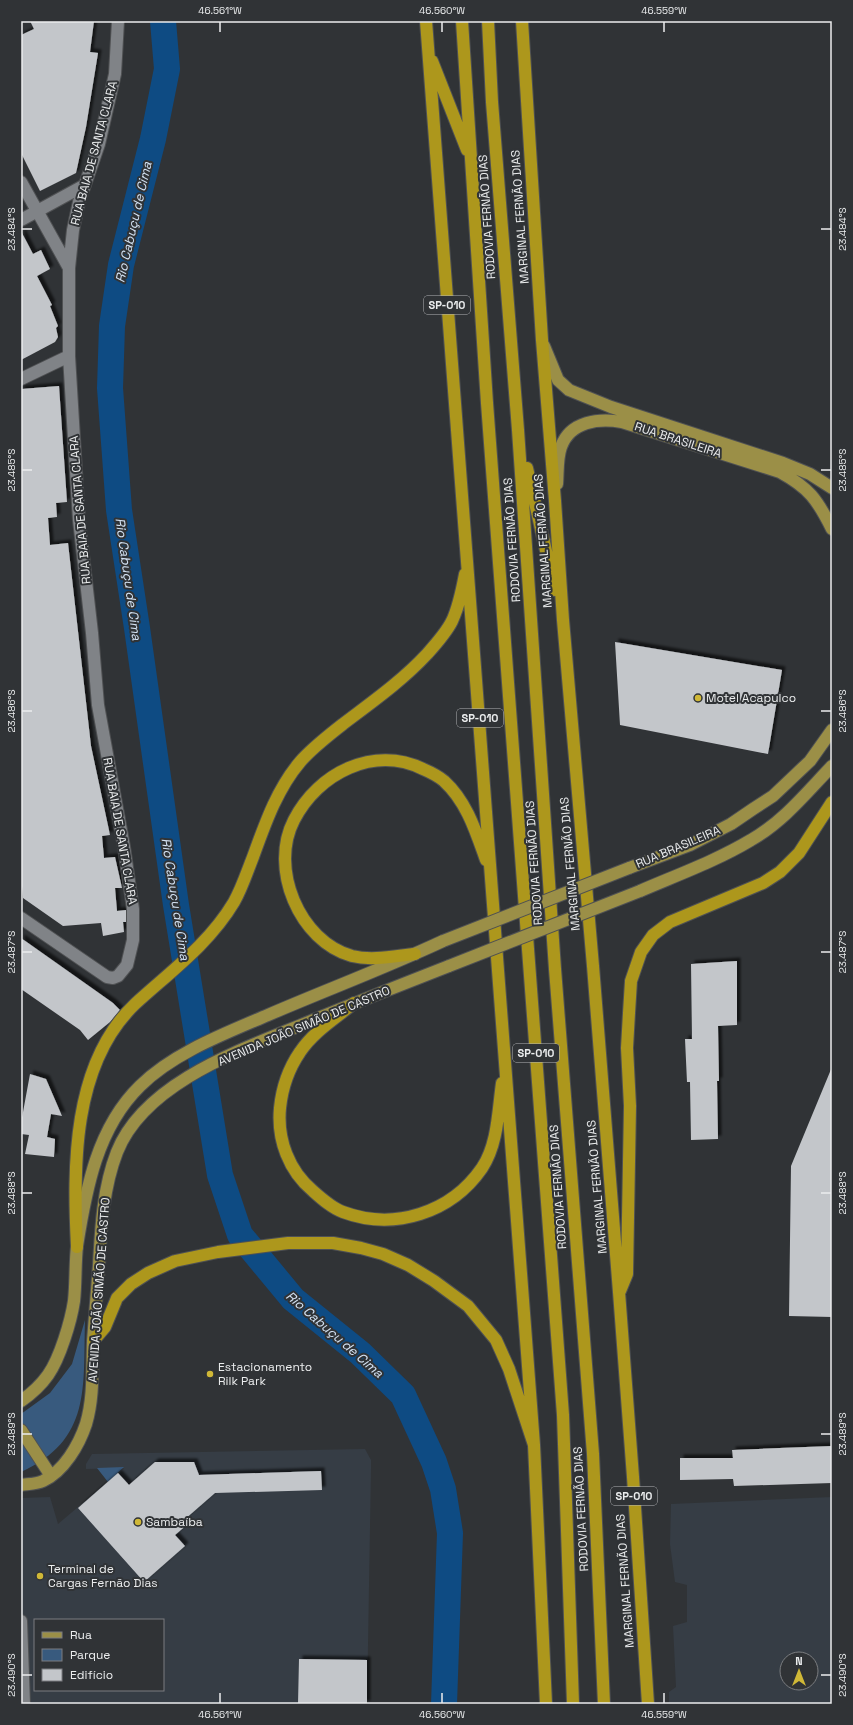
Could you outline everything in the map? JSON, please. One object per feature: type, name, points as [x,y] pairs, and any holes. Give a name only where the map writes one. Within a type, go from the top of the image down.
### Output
[{"type":"highway","name":"SP-010","points":[[426,21],[506,1060],[534,1446]]},
{"type":"highway","name":"RODOVIA FERNÃO DIAS","points":[[462,21],[487,403],[562,1407],[573,1704]]},
{"type":"highway","name":"RODOVIA FERNÃO DIAS","points":[[488,21],[492,102],[518,430],[555,968],[593,1454],[604,1704]]},
{"type":"highway","name":"MARGINAL FERNÃO DIAS","points":[[522,21],[542,340],[563,620],[619,1292],[633,1476],[647,1703]]},
{"type":"highway","points":[[428,49],[471,160]]},
{"type":"highway","points":[[518,430],[563,620]]},
{"type":"highway","points":[[77,1247],[75,1195],[76,1157],[79,1133],[87,1094],[102,1049],[110,1036],[135,1004],[184,962],[217,928],[235,900],[276,798],[300,761],[325,739],[415,667],[437,643],[451,623],[458,605],[468,561]]},
{"type":"highway","points":[[415,954],[370,958],[352,956],[335,948],[319,937],[305,921],[293,900],[286,874],[286,859],[288,839],[294,820],[311,795],[327,779],[353,766],[369,761],[391,760],[411,763],[444,780],[459,798],[474,828],[491,876]]},
{"type":"highway","points":[[619,1292],[627,1274],[630,1121],[627,1048],[629,1005],[631,981],[641,952],[654,936],[670,922],[763,883],[780,872],[799,853],[832,802]]},
{"type":"highway","points":[[354,1003],[313,1037],[300,1051],[289,1071],[281,1098],[279,1122],[283,1145],[292,1168],[306,1186],[326,1202],[342,1212],[385,1220],[412,1217],[432,1210],[450,1200],[469,1183],[482,1167],[494,1137],[506,1060]]},
{"type":"highway","points":[[94,1340],[105,1327],[117,1298],[131,1284],[148,1273],[175,1261],[218,1252],[288,1242],[333,1243],[383,1254],[408,1265],[434,1281],[468,1306],[496,1340],[509,1369],[534,1446],[546,1704]]},
{"type":"main road","name":"RUA BRASILEIRA","points":[[542,340],[558,380],[569,390],[611,407],[792,466],[810,474],[832,488]]},
{"type":"main road","name":"RUA BRASILEIRA","points":[[555,501],[559,454],[561,446],[568,435],[573,429],[589,421],[607,420],[622,422],[780,472],[799,483],[814,497],[832,528]]},
{"type":"main road","name":"RUA BRASILEIRA","points":[[629,868],[690,845],[732,824],[773,796],[810,761],[832,730]]},
{"type":"main road","name":"RUA BRASILEIRA","points":[[640,891],[712,860],[752,840],[789,811],[832,766]]},
{"type":"main road","name":"AVENIDA JOÃO SIMÃO DE CASTRO","points":[[21,1401],[33,1392],[49,1375],[60,1351],[70,1323],[74,1300],[77,1247],[91,1178],[100,1144],[109,1125],[121,1107],[140,1086],[177,1058],[231,1030],[415,954],[442,941],[629,868]]},
{"type":"main road","name":"AVENIDA JOÃO SIMÃO DE CASTRO","points":[[21,1485],[42,1482],[52,1476],[65,1463],[77,1446],[86,1425],[92,1395],[94,1340],[104,1198],[117,1151],[135,1121],[153,1102],[184,1080],[232,1054],[354,1003],[640,891]]},
{"type":"main road","points":[[21,1430],[52,1476]]},
{"type":"street","name":"RUA BAIA DE SANTA CLARA","points":[[21,918],[98,973],[107,977],[113,978],[118,976],[127,965],[133,940],[133,910],[124,847],[98,705],[92,633],[79,520],[69,356],[69,268],[74,230],[85,185],[99,144],[112,88],[118,48],[118,21]]},
{"type":"street","points":[[21,182],[69,268]]},
{"type":"street","points":[[21,220],[85,185]]},
{"type":"street","points":[[21,380],[69,356]]},
{"type":"street","points":[[21,1621],[24,1704]]},
{"type":"shaded area","points":[[365,1449],[371,1460],[367,1704],[21,1704],[21,1498],[50,1497],[58,1524],[124,1468],[86,1469],[86,1464],[92,1454]]},
{"type":"shaded area","points":[[832,1497],[832,1704],[669,1704],[669,1692],[676,1687],[673,1626],[687,1622],[687,1585],[675,1582],[670,1544],[671,1504]]},
{"type":"green space","points":[[85,1320],[83,1389],[79,1409],[72,1428],[61,1444],[44,1459],[21,1472],[21,1414],[50,1393],[72,1364]]},
{"type":"green space","points":[[124,1467],[108,1482],[97,1468]]},
{"type":"building","points":[[30,21],[94,21],[90,52],[98,53],[86,127],[76,173],[40,191],[21,153],[21,35],[34,29]]},
{"type":"building","points":[[21,231],[33,254],[41,250],[50,269],[37,276],[52,305],[50,306],[58,326],[56,328],[58,337],[55,342],[21,360]]},
{"type":"building","points":[[59,386],[67,502],[56,503],[57,517],[48,518],[50,545],[68,543],[91,746],[110,835],[102,836],[104,858],[115,857],[122,888],[115,888],[117,911],[126,910],[126,922],[123,922],[124,932],[103,936],[101,923],[63,926],[23,898],[21,886],[21,389]]},
{"type":"building","points":[[615,642],[782,670],[768,754],[620,725]]},
{"type":"building","points":[[21,938],[113,1003],[120,1010],[110,1022],[88,1040],[80,1030],[21,989]]},
{"type":"building","points":[[737,961],[737,1025],[718,1026],[718,1139],[691,1140],[690,1082],[687,1082],[685,1039],[692,1039],[691,964]]},
{"type":"building","points":[[832,1067],[832,1317],[789,1316],[791,1166]]},
{"type":"building","points":[[30,1074],[46,1079],[62,1116],[51,1114],[47,1137],[55,1139],[54,1157],[25,1154],[29,1135],[21,1134],[21,1123]]},
{"type":"building","points":[[832,1446],[832,1483],[734,1486],[733,1479],[680,1480],[680,1458],[733,1458],[732,1450]]},
{"type":"building","name":"Sambaíba","points":[[155,1462],[194,1462],[199,1475],[321,1471],[322,1490],[215,1493],[184,1520],[188,1524],[175,1535],[185,1546],[144,1582],[78,1508],[118,1473],[129,1485]]},
{"type":"building","points":[[299,1659],[367,1660],[367,1704],[298,1704]]},
{"type":"waterway","name":"Rio Cabuçu de Cima","points":[[163,21],[167,69],[153,139],[121,265],[112,326],[110,388],[119,510],[176,905],[220,1175],[240,1235],[293,1299],[360,1353],[403,1395],[434,1462],[443,1489],[450,1533],[444,1704]]},
{"type":"place","name":"Motel Acapulco","points":[[698,698]]},
{"type":"place","name":"Estacionamento Rilk Park","points":[[210,1374]]},
{"type":"place","name":"Sambaíba","points":[[138,1522]]},
{"type":"place","name":"Terminal de Cargas Fernão Dias","points":[[40,1576]]}]
